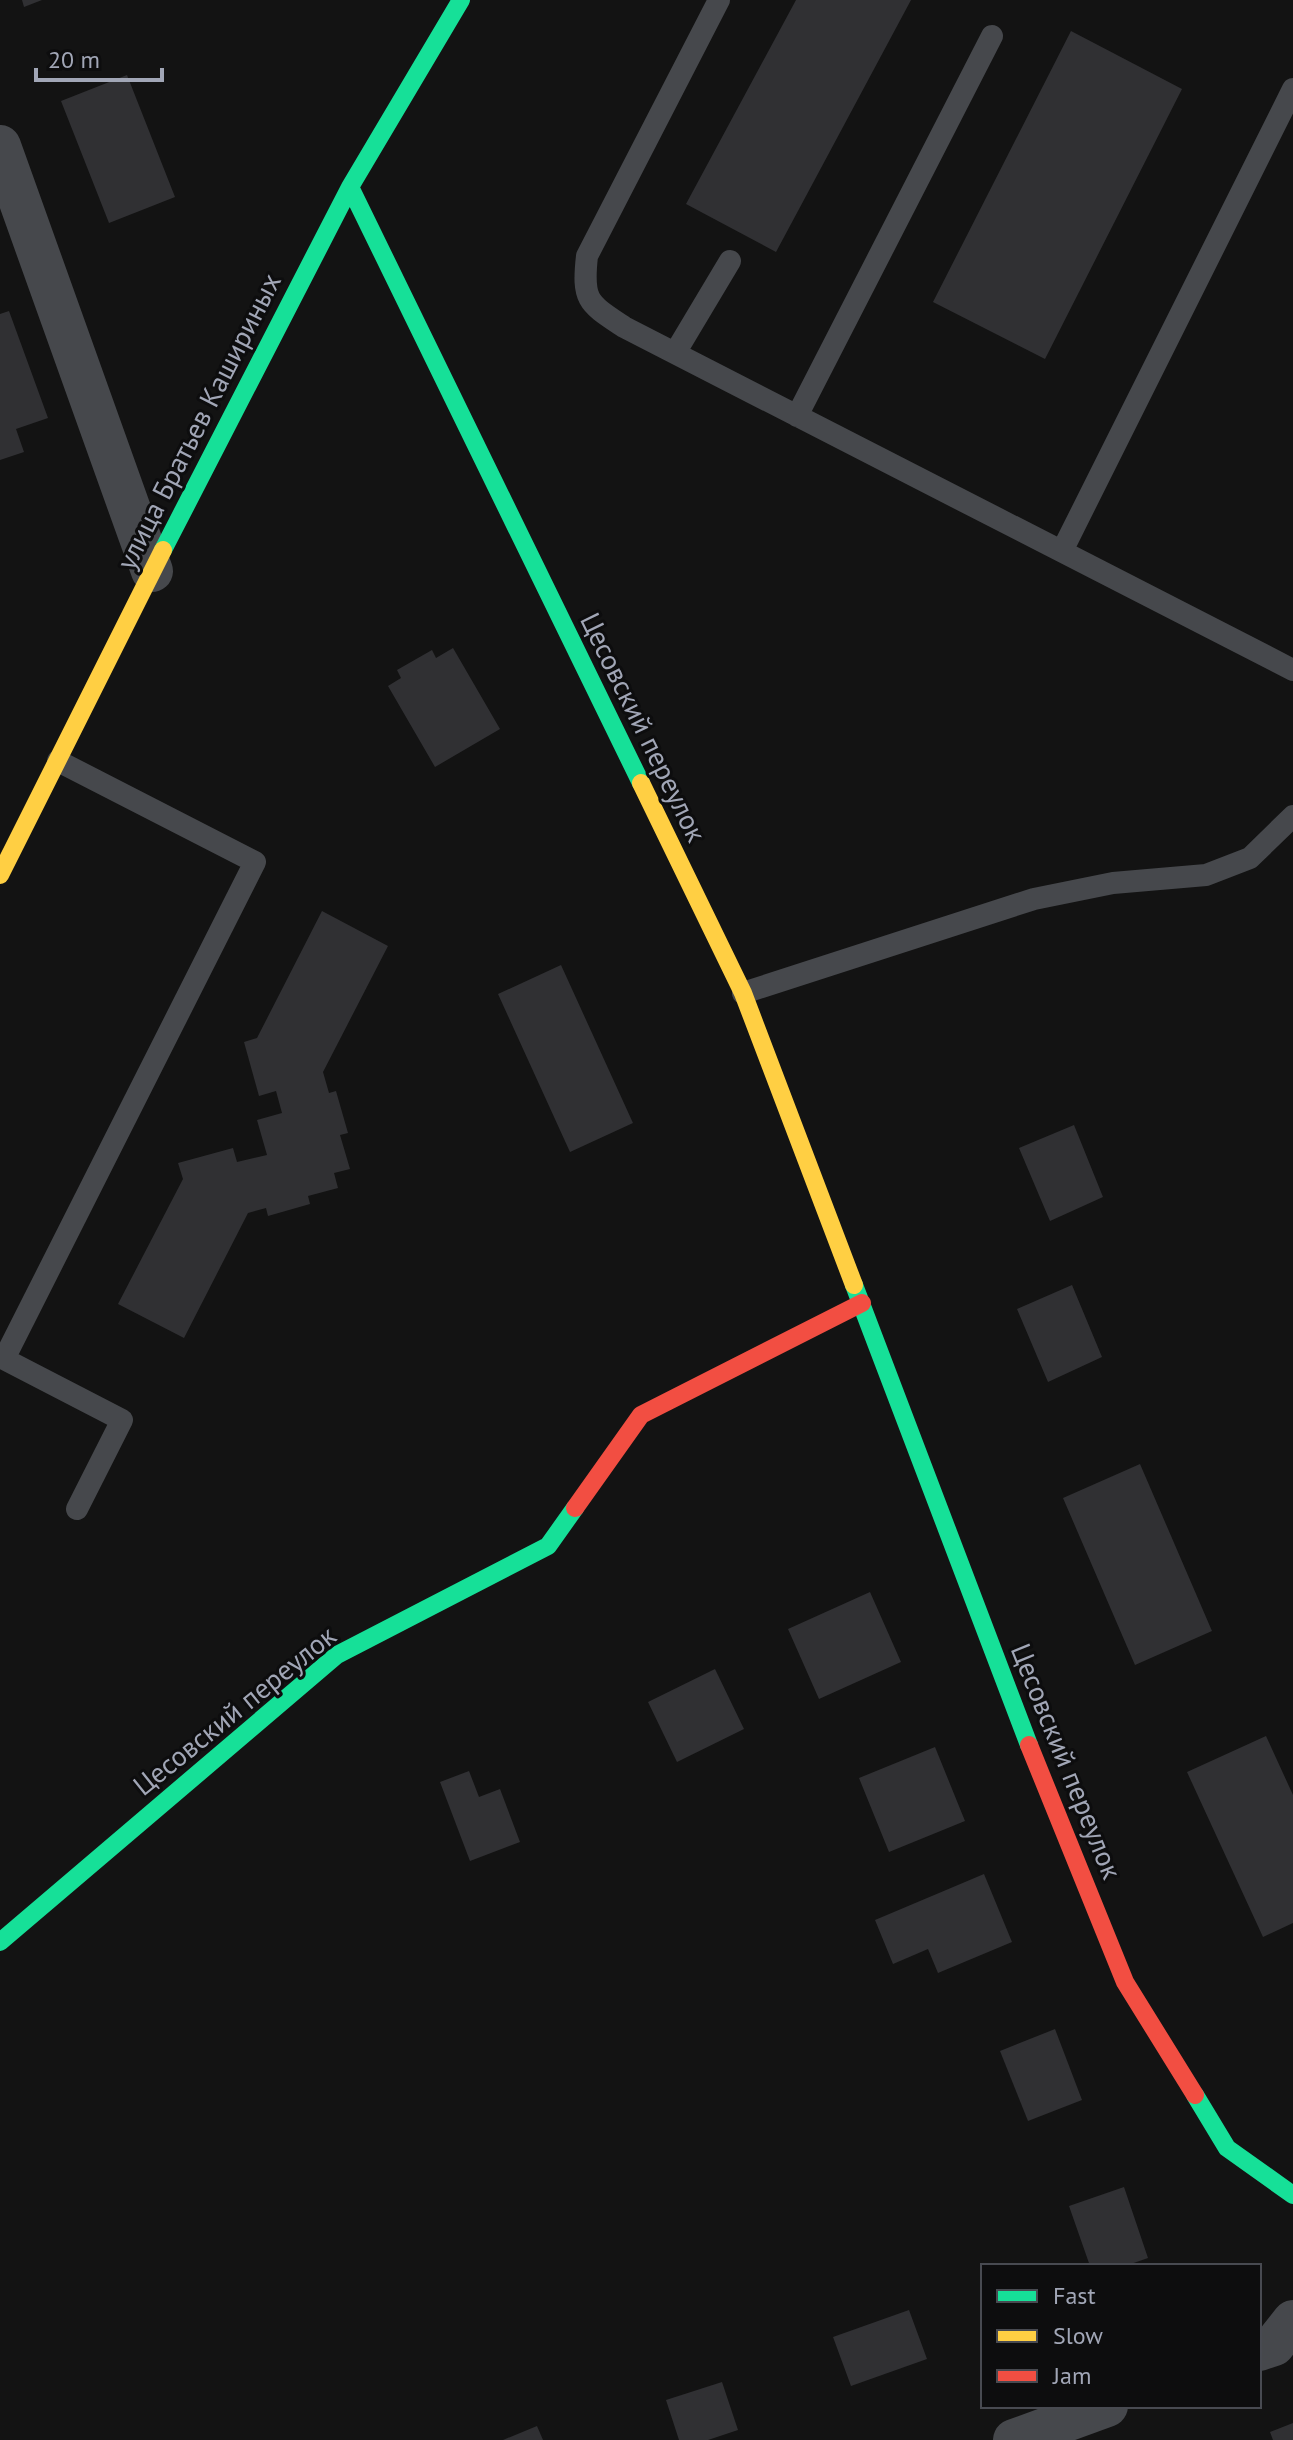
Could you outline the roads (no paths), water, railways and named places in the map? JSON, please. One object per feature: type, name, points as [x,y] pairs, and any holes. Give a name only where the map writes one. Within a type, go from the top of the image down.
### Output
[{"type":"street","name":"улица Братьев Кашириных","points":[[0,875],[350,187],[461,0]]},
{"type":"street","points":[[0,146],[152,571]]},
{"type":"street","name":"Цесовский переулок","points":[[350,187],[743,993],[1029,1746],[1125,1982],[1227,2148],[1293,2195]]},
{"type":"street","name":"Цесовский переулок","points":[[0,1942],[337,1655],[548,1546],[641,1415],[862,1303]]},
{"type":"street","points":[[1261,2349],[1274,2345],[1293,2321]]},
{"type":"street","points":[[1014,2440],[1102,2408]]},
{"type":"lane","points":[[719,0],[587,256],[584,285],[595,307],[624,327],[1293,670]]},
{"type":"lane","points":[[797,416],[992,36]]},
{"type":"lane","points":[[1062,551],[1293,89]]},
{"type":"lane","points":[[675,353],[730,261]]},
{"type":"lane","points":[[58,761],[255,862],[4,1359],[122,1420],[77,1509]]},
{"type":"lane","points":[[743,993],[1034,899],[1113,883],[1206,875],[1250,858],[1293,816]]}]
